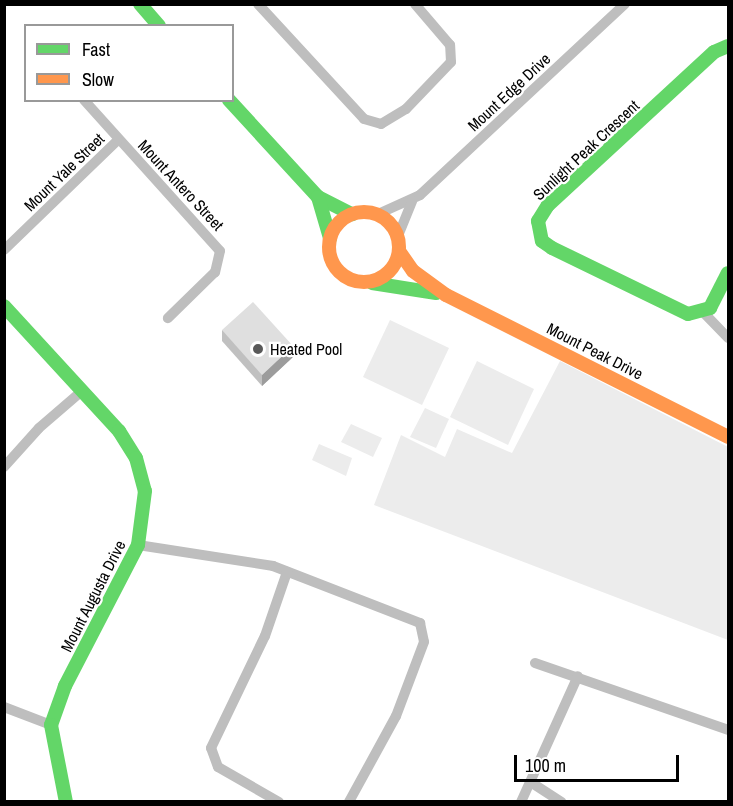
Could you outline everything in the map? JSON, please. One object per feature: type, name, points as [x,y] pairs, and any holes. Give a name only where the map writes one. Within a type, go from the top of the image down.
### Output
[{"type":"street","points":[[140,4],[157,24]]},
{"type":"street","points":[[258,4],[364,119],[381,124],[406,109],[451,62],[450,45],[415,4]]},
{"type":"street","name":"Mount Edge Drive","points":[[378,214],[412,201],[625,4]]},
{"type":"street","name":"Sunlight Peak Crescent","points":[[703,312],[688,314],[552,248],[542,241],[538,221],[548,205],[706,59],[729,46]]},
{"type":"street","name":"Mount Antero Street","points":[[86,102],[220,251],[215,272],[168,318]]},
{"type":"street","name":"Mount Peak Drive","points":[[230,102],[318,197],[352,214],[378,214]]},
{"type":"street","name":"Mount Yale Street","points":[[4,250],[118,140]]},
{"type":"street","name":"Mount Peak Drive","points":[[318,197],[337,270],[366,282],[446,295]]},
{"type":"street","name":"Mount Edge Drive","points":[[398,236],[412,201]]},
{"type":"street","points":[[330,238],[352,214]]},
{"type":"street","points":[[366,282],[388,273],[399,250],[398,236],[378,214]]},
{"type":"street","name":"Mount Peak Drive","points":[[399,250],[413,271],[446,295],[729,437]]},
{"type":"street","points":[[729,273],[703,312],[729,338]]},
{"type":"street","name":"Mount Augusta Drive","points":[[4,306],[82,391],[136,458],[145,491],[138,545],[65,686],[51,725]]},
{"type":"street","points":[[4,467],[39,428],[82,391]]},
{"type":"street","points":[[138,545],[246,560],[287,572],[406,615],[424,628],[396,716],[349,801]]},
{"type":"street","points":[[279,801],[218,767],[211,748],[265,636],[287,572]]},
{"type":"street","points":[[535,663],[729,730]]},
{"type":"street","points":[[521,801],[532,783],[578,676]]},
{"type":"street","points":[[4,707],[51,725],[66,801]]},
{"type":"street","points":[[532,783],[561,801]]},
{"type":"shaded area","points":[[390,320],[449,348],[422,405],[363,377]]},
{"type":"shaded area","points":[[477,361],[534,389],[508,445],[450,417]]},
{"type":"shaded area","points":[[560,361],[728,447],[728,640],[374,505],[401,435],[445,457],[457,429],[512,453]]},
{"type":"shaded area","points":[[425,408],[449,419],[436,448],[410,437]]},
{"type":"shaded area","points":[[351,424],[382,438],[373,457],[341,442]]},
{"type":"shaded area","points":[[319,444],[352,458],[346,476],[312,460]]},
{"type":"building","name":"Heated Pool","points":[[253,302],[293,346],[262,375],[222,330]]},
{"type":"traffic: fast","points":[[140,4],[157,24]]},
{"type":"traffic: fast","points":[[728,46],[714,52],[548,205],[538,221],[542,241],[552,248],[688,314],[710,308],[728,273]]},
{"type":"traffic: fast","points":[[231,102],[318,197],[352,214]]},
{"type":"traffic: fast","points":[[318,197],[330,238]]},
{"type":"traffic: fast","points":[[372,283],[436,293]]},
{"type":"traffic: fast","points":[[4,306],[119,431],[136,458],[145,491],[138,545],[65,686],[51,725],[66,802]]},
{"type":"traffic: slow","points":[[371,212],[384,218],[393,227],[397,233],[399,247],[397,261],[389,272],[378,280],[357,282],[339,272],[331,261],[329,240],[339,222],[350,214],[371,212]]},
{"type":"traffic: slow","points":[[399,251],[413,271],[446,295],[728,437]]},
{"type":"place","name":"Heated Pool","points":[[258,349]]}]
